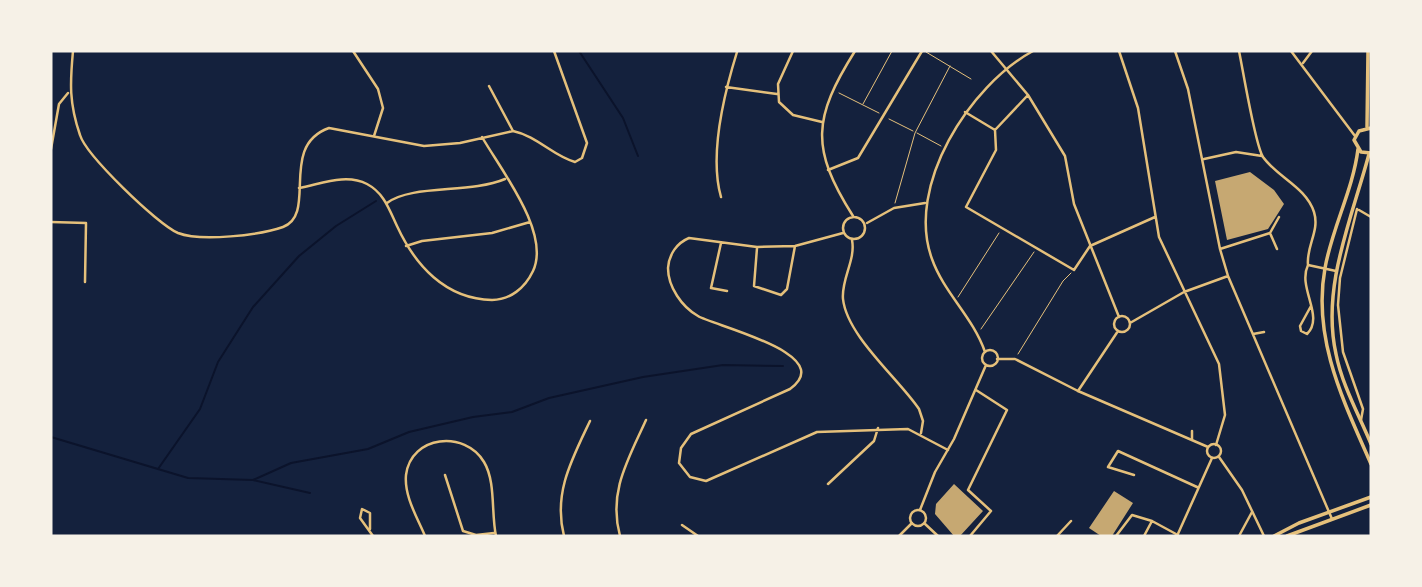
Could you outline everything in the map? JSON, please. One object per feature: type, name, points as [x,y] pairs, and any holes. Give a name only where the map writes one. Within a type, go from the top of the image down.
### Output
[{"type":"main road","points":[[1368,51],[1369,127],[1355,136],[1358,149],[1356,167],[1325,268],[1323,311],[1329,360],[1371,464]]},
{"type":"main road","points":[[1358,149],[1370,154],[1336,271],[1332,328],[1336,355],[1371,444]]},
{"type":"main road","points":[[1274,536],[1299,523],[1371,497]]},
{"type":"main road","points":[[1287,536],[1371,505]]},
{"type":"street","points":[[73,51],[69,93],[81,139],[139,204],[178,233],[239,237],[285,226],[297,214],[302,155],[315,136],[335,128],[424,146],[513,131],[539,141],[567,160],[575,162],[582,158],[587,142],[554,51]]},
{"type":"street","points":[[353,51],[377,89],[383,108],[374,137]]},
{"type":"street","points":[[793,51],[777,94],[785,110],[822,122]]},
{"type":"street","points":[[853,216],[827,170],[822,148],[822,122],[833,89],[855,51]]},
{"type":"street","points":[[827,170],[858,158],[923,51]]},
{"type":"street","points":[[991,51],[1028,95],[1065,156],[1073,204],[1119,317]]},
{"type":"street","points":[[985,352],[978,334],[932,261],[925,233],[925,204],[946,149],[965,112],[982,90],[1006,69],[1033,51]]},
{"type":"street","points":[[1119,51],[1138,108],[1159,237],[1219,364],[1226,415],[1216,444]]},
{"type":"street","points":[[1175,51],[1204,159],[1220,249],[1228,276],[1332,519]]},
{"type":"street","points":[[1238,51],[1262,156]]},
{"type":"street","points":[[1291,51],[1303,63],[1355,136]]},
{"type":"street","points":[[1303,63],[1312,51]]},
{"type":"street","points":[[721,197],[716,181],[726,87],[737,52]]},
{"type":"street","points":[[489,86],[513,131]]},
{"type":"street","points":[[726,87],[777,94]]},
{"type":"street","points":[[51,149],[60,104],[69,93]]},
{"type":"street","points":[[1028,95],[995,130],[996,150],[966,207],[1074,270],[1090,246],[1155,217]]},
{"type":"street","points":[[965,112],[995,130]]},
{"type":"street","points":[[299,188],[338,180],[357,180],[377,191],[387,203],[407,246],[421,267],[447,286],[477,298],[502,299],[524,284],[536,263],[537,245],[530,222],[482,137]]},
{"type":"street","points":[[1204,159],[1237,152],[1262,156],[1297,188],[1314,210],[1315,233],[1303,275],[1304,286],[1311,306],[1314,323],[1307,334],[1301,331],[1300,326],[1311,306]]},
{"type":"street","points":[[387,203],[404,194],[468,189],[506,178]]},
{"type":"street","points":[[921,434],[923,421],[919,409],[861,337],[845,308],[843,293],[853,252],[852,240],[865,223],[894,208],[925,204]]},
{"type":"street","points":[[1361,420],[1363,409],[1343,352],[1338,305],[1340,278],[1356,209],[1371,217]]},
{"type":"street","points":[[853,216],[861,217],[865,223]]},
{"type":"street","points":[[853,216],[843,233],[795,246],[757,247],[689,238],[677,247],[668,266],[676,294],[699,317],[788,352],[796,361],[800,374],[790,388],[691,434],[684,441],[678,456],[684,472],[698,481],[706,481],[817,432],[908,429],[948,450]]},
{"type":"street","points":[[1220,249],[1270,233],[1279,217]]},
{"type":"street","points":[[51,222],[86,223],[85,282]]},
{"type":"street","points":[[407,246],[492,233],[530,222]]},
{"type":"street","points":[[843,233],[852,240]]},
{"type":"street","points":[[1270,233],[1277,249]]},
{"type":"street","points":[[721,242],[710,288],[727,291]]},
{"type":"street","points":[[757,247],[754,286],[781,295],[787,289],[795,246]]},
{"type":"street","points":[[1308,265],[1336,271]]},
{"type":"street","points":[[1078,391],[1118,331],[1127,330],[1130,323],[1184,292],[1228,276]]},
{"type":"street","points":[[1119,317],[1126,317],[1130,323]]},
{"type":"street","points":[[1118,331],[1114,324],[1119,317]]},
{"type":"street","points":[[1253,334],[1264,332]]},
{"type":"street","points":[[985,352],[992,351],[997,359]]},
{"type":"street","points":[[920,510],[934,472],[948,450],[976,390],[986,365],[982,357],[985,352]]},
{"type":"street","points":[[997,359],[1015,359],[1078,391],[1194,442],[1208,447],[1216,444]]},
{"type":"street","points":[[986,365],[993,365],[997,359]]},
{"type":"street","points":[[970,536],[991,511],[968,490],[1007,410],[976,390]]},
{"type":"street","points":[[620,536],[615,512],[615,492],[646,420]]},
{"type":"street","points":[[564,536],[560,508],[563,482],[590,421]]},
{"type":"street","points":[[828,484],[874,442],[878,428]]},
{"type":"street","points":[[1192,432],[1194,442]]},
{"type":"street","points":[[425,536],[407,492],[407,470],[422,449],[444,440],[468,446],[485,463],[489,475],[496,534],[476,535],[463,531],[445,475]]},
{"type":"street","points":[[1216,444],[1221,449],[1219,457],[1252,509],[1264,536]]},
{"type":"street","points":[[1208,447],[1207,453],[1212,458]]},
{"type":"street","points":[[1134,475],[1108,467],[1118,451],[1197,487]]},
{"type":"street","points":[[1212,458],[1219,457]]},
{"type":"street","points":[[1116,536],[1132,515],[1152,521],[1177,535],[1212,458]]},
{"type":"street","points":[[370,529],[370,513],[362,509],[360,518],[373,536]]},
{"type":"street","points":[[1239,536],[1252,509]]},
{"type":"street","points":[[912,523],[911,513],[920,510]]},
{"type":"street","points":[[920,510],[926,517],[924,523]]},
{"type":"street","points":[[1057,536],[1071,521]]},
{"type":"street","points":[[1144,536],[1152,521]]},
{"type":"street","points":[[912,523],[916,526],[924,523]]},
{"type":"street","points":[[899,536],[912,523]]},
{"type":"street","points":[[924,523],[938,536]]},
{"type":"street","points":[[682,525],[698,536]]},
{"type":"path","points":[[862,105],[892,51]]},
{"type":"path","points":[[923,51],[971,79]]},
{"type":"path","points":[[894,208],[915,133],[950,66]]},
{"type":"path","points":[[833,89],[946,149]]},
{"type":"path","points":[[956,300],[1002,228]]},
{"type":"path","points":[[978,334],[1037,248]]},
{"type":"path","points":[[1015,359],[1063,281],[1074,270]]},
{"type":"building","points":[[1250,172],[1274,190],[1284,204],[1268,229],[1227,240],[1215,181]]},
{"type":"building","points":[[954,484],[983,511],[960,536],[954,536],[935,514],[936,504]]},
{"type":"building","points":[[1114,491],[1133,503],[1112,536],[1101,536],[1089,528]]},
{"type":"waterway","points":[[579,51],[623,118],[638,156]]},
{"type":"waterway","points":[[158,469],[200,409],[218,362],[253,307],[299,256],[336,226],[376,201]]},
{"type":"waterway","points":[[253,480],[291,463],[368,449],[409,432],[473,417],[512,412],[549,398],[643,377],[723,365],[783,366]]},
{"type":"waterway","points":[[51,437],[188,478],[253,480],[310,493]]}]
